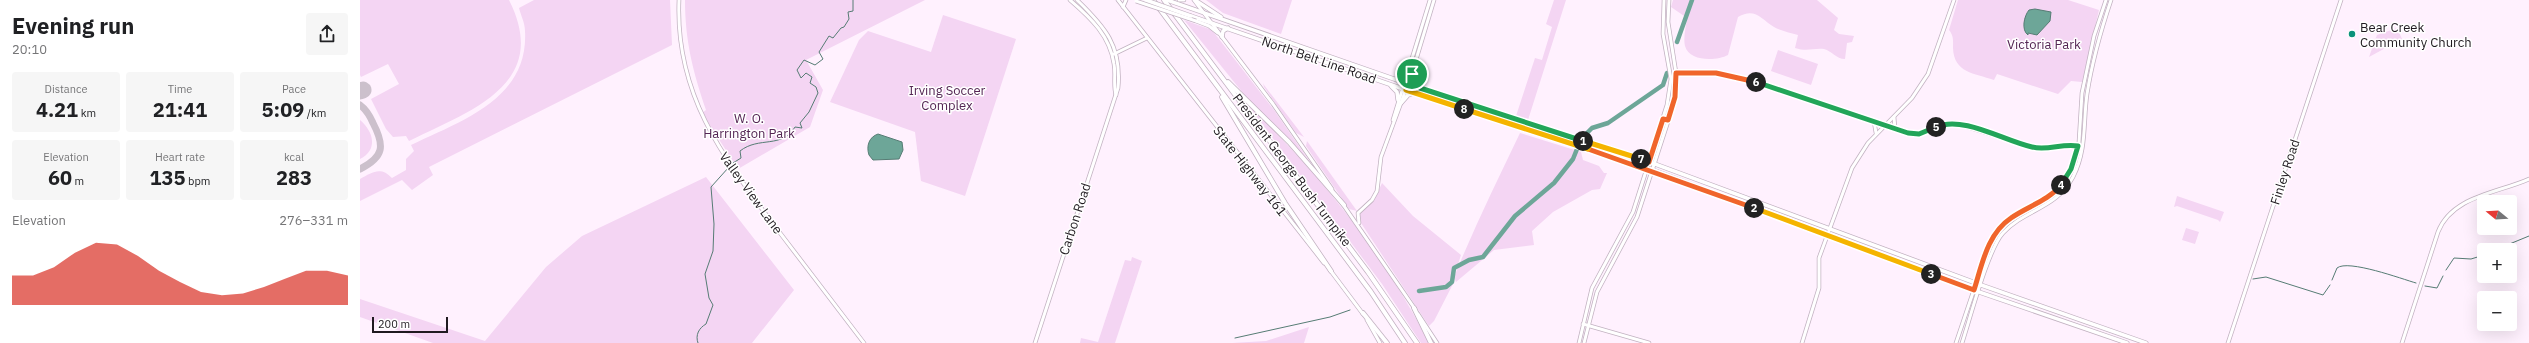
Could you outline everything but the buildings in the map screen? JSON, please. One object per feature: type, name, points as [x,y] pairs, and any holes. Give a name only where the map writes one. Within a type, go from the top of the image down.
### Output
[{"type":"highway","name":"President George Bush Turnpike","points":[[1153,0],[1371,292],[1405,343]]},
{"type":"highway","name":"President George Bush Turnpike","points":[[1165,0],[1379,287],[1417,343]]},
{"type":"highway","points":[[1218,72],[1288,142],[1344,205]]},
{"type":"highway","points":[[1213,81],[1286,203],[1331,271]]},
{"type":"highway","points":[[1414,308],[1431,343]]},
{"type":"highway","points":[[1362,313],[1387,343]]},
{"type":"main road","name":"Valley View Lane","points":[[679,0],[680,36],[684,64],[695,100],[710,133],[760,206],[864,343]]},
{"type":"main road","name":"Carbon Road","points":[[1070,0],[1089,17],[1104,35],[1114,54]]},
{"type":"main road","name":"Carbon Road","points":[[1035,343],[1116,95],[1119,80],[1108,34],[1092,14],[1077,0]]},
{"type":"main road","name":"State Highway 161","points":[[1118,0],[1331,271],[1362,313],[1380,343]]},
{"type":"main road","points":[[1123,7],[1126,0]]},
{"type":"main road","points":[[1135,0],[1209,26],[1222,36]]},
{"type":"main road","name":"North Belt Line Road","points":[[1146,0],[1404,89],[1653,170],[1979,292],[2127,343]]},
{"type":"main road","name":"North Belt Line Road","points":[[1165,0],[1420,88],[1655,164],[1981,286],[2146,343]]},
{"type":"main road","points":[[1195,0],[1367,237],[1437,343]]},
{"type":"main road","points":[[1195,0],[1229,21]]},
{"type":"main road","points":[[1420,88],[1413,80],[1410,72],[1430,0]]},
{"type":"main road","points":[[1349,213],[1358,213],[1367,206],[1377,191],[1382,157],[1393,120],[1434,0]]},
{"type":"main road","points":[[1579,343],[1595,282],[1633,212],[1663,119],[1671,79],[1663,34],[1664,0]]},
{"type":"main road","points":[[1584,343],[1597,292],[1637,217],[1675,97],[1676,73],[1669,33],[1669,0]]},
{"type":"main road","points":[[1802,343],[1819,288],[1818,262],[1852,168],[1868,143],[1917,92],[1928,74],[1954,0]]},
{"type":"main road","points":[[2106,0],[2094,36],[2082,93],[2078,146],[2071,169],[2055,192],[2005,223],[1996,232],[1989,245],[1956,342],[1961,343],[1994,247],[2009,228],[2054,200],[2069,184],[2076,171],[2083,148],[2087,94],[2100,32],[2111,0]]},
{"type":"main road","name":"Finley Road","points":[[2228,343],[2341,0]]},
{"type":"main road","points":[[1089,17],[1092,14]]},
{"type":"main road","points":[[1222,36],[1223,31],[1228,28]]},
{"type":"main road","points":[[1663,34],[1669,33]]},
{"type":"main road","points":[[1114,54],[1147,38]]},
{"type":"main road","points":[[1275,45],[1277,38]]},
{"type":"main road","points":[[1665,40],[1670,39]]},
{"type":"main road","points":[[1395,79],[1410,72]]},
{"type":"main road","points":[[1676,73],[1716,73],[1742,78],[1895,129],[1919,134],[1945,124],[1955,124],[2036,148],[2063,144],[2078,146]]},
{"type":"main road","points":[[1387,83],[1397,92],[1399,102]]},
{"type":"main road","points":[[1399,102],[1408,95],[1416,93]]},
{"type":"main road","points":[[1894,115],[1895,129]]},
{"type":"main road","points":[[1488,117],[1494,116],[1508,120],[1509,117]]},
{"type":"main road","points":[[1663,119],[1668,120]]},
{"type":"main road","points":[[1874,122],[1876,134]]},
{"type":"main road","points":[[1588,149],[1590,143]]},
{"type":"main road","points":[[2402,343],[2438,232],[2445,219],[2466,202],[2529,179]]},
{"type":"main road","points":[[2064,180],[2069,184]]},
{"type":"main road","points":[[1713,192],[1715,186]]},
{"type":"main road","points":[[1758,209],[1760,203]]},
{"type":"main road","points":[[2027,210],[2030,215]]},
{"type":"main road","points":[[1358,213],[1358,221],[1367,237]]},
{"type":"main road","points":[[2005,223],[2009,228]]},
{"type":"main road","points":[[1870,251],[1872,245]]},
{"type":"main road","points":[[1989,245],[1994,247]]},
{"type":"main road","points":[[1903,263],[1906,257]]},
{"type":"main road","points":[[2034,311],[2036,305]]},
{"type":"main road","points":[[2078,326],[2080,320]]},
{"type":"main road","points":[[1583,324],[1649,343]]},
{"type":"green space","points":[[360,0],[509,0],[520,29],[520,54],[512,74],[498,91],[478,106],[456,118],[409,141],[406,136],[393,137],[386,129],[371,99],[399,84],[388,64],[361,77],[360,75]]},
{"type":"green space","points":[[534,0],[670,0],[672,45],[429,167],[433,175],[412,190],[402,180],[360,201],[360,179],[376,171],[384,172],[392,178],[406,170],[406,159],[414,151],[411,145],[470,116],[504,91],[516,74],[523,54],[525,28],[519,8]]},
{"type":"green space","name":"W. O. Harrington Park","points":[[685,0],[925,0],[806,60],[823,90],[810,127],[738,169],[702,113],[706,110],[697,83],[688,43]]},
{"type":"green space","points":[[1206,0],[1292,0],[1281,34],[1223,13]]},
{"type":"green space","points":[[1554,0],[1566,0],[1528,120],[1516,116],[1535,58],[1542,60],[1552,27],[1546,24]]},
{"type":"green space","points":[[1673,0],[1817,0],[1838,18],[1834,30],[1839,34],[1854,36],[1852,42],[1847,43],[1845,59],[1842,59],[1824,49],[1803,50],[1795,48],[1798,35],[1774,27],[1758,15],[1749,13],[1738,17],[1728,55],[1704,59],[1692,55],[1685,46],[1684,39],[1687,18],[1671,7]]},
{"type":"green space","name":"Victoria Park","points":[[1958,0],[2068,0],[2099,10],[2082,82],[2071,81],[2058,94],[1997,74],[1994,80],[1966,71],[1957,63],[1954,56],[1953,41],[1949,30]]},
{"type":"green space","name":"Irving Soccer Complex","points":[[943,15],[1016,39],[965,196],[921,181],[915,132],[830,102],[859,40],[868,31],[931,52]]},
{"type":"green space","points":[[1184,20],[1212,30],[1274,110],[1312,165],[1247,98]]},
{"type":"green space","points":[[2397,28],[2402,39],[2369,57],[2377,35]]},
{"type":"green space","points":[[1778,50],[1818,64],[1811,85],[1771,71]]},
{"type":"green space","points":[[1263,83],[1304,137],[1296,133],[1264,87]]},
{"type":"green space","points":[[1245,101],[1299,157],[1361,233],[1398,287],[1429,343],[1421,343],[1382,284]]},
{"type":"green space","points":[[360,120],[371,135],[372,146],[370,151],[360,159]]},
{"type":"green space","points":[[1520,133],[1581,152],[1583,160],[1599,166],[1604,173],[1607,173],[1600,189],[1592,190],[1553,212],[1532,231],[1534,245],[1494,250],[1456,282],[1454,277]]},
{"type":"green space","points":[[1307,141],[1357,211],[1349,209],[1306,146]]},
{"type":"green space","points":[[706,177],[794,290],[752,343],[433,343],[360,317],[360,299],[485,341],[546,267],[582,236]]},
{"type":"green space","points":[[1382,183],[1413,216],[1461,255],[1454,277],[1454,282],[1434,321],[1429,326],[1359,220],[1359,215],[1375,199]]},
{"type":"green space","points":[[2177,196],[2224,212],[2220,222],[2177,206],[2174,207]]},
{"type":"green space","points":[[2186,228],[2199,232],[2195,244],[2182,240]]},
{"type":"green space","points":[[1132,257],[1142,261],[1115,343],[1080,343],[1081,338],[1098,342],[1125,260],[1131,261]]},
{"type":"green space","points":[[1309,327],[1304,343],[1232,343],[1266,341]]},
{"type":"shaded area","points":[[2035,9],[2051,12],[2050,21],[2037,35],[2028,33],[2028,35],[2024,30],[2025,19],[2029,10]]},
{"type":"shaded area","points":[[878,134],[902,142],[903,150],[899,159],[873,160],[868,152],[868,145],[872,137]]},
{"type":"waterway","points":[[733,163],[741,158],[740,151],[747,147],[784,138],[790,134],[795,127],[802,128],[800,123],[809,112],[818,93],[816,87],[810,83],[812,77],[806,73],[801,78],[797,70],[804,60],[815,65],[823,59],[819,52],[829,36],[833,38],[841,28],[844,27],[849,19],[848,12],[853,11],[853,0]]},
{"type":"waterway","points":[[1677,42],[1692,0]]},
{"type":"waterway","points":[[1583,137],[1592,128],[1608,123],[1663,85],[1667,73]]},
{"type":"waterway","points":[[1419,291],[1446,287],[1452,282],[1454,268],[1469,260],[1483,257],[1515,216],[1554,183],[1573,159],[1577,149]]},
{"type":"waterway","points":[[698,343],[698,332],[706,324],[713,305],[709,298],[705,274],[713,251],[714,224],[711,187],[729,167]]},
{"type":"waterway","points":[[2512,243],[2529,236]]},
{"type":"waterway","points":[[2446,270],[2454,258],[2471,259],[2477,257]]},
{"type":"waterway","points":[[2332,280],[2337,268],[2352,266],[2416,283]]},
{"type":"waterway","points":[[2425,286],[2437,288],[2443,276]]},
{"type":"waterway","points":[[2253,279],[2266,277],[2323,295],[2330,285]]},
{"type":"waterway","points":[[1235,338],[1330,317],[1350,310]]},
{"type":"taxiway","points":[[360,105],[371,118],[377,131],[380,144],[378,155],[368,165],[360,169]]},
{"type":"place","name":"Bear Creek Community Church","points":[[2352,34]]},
{"type":"route","points":[[1412,74],[1406,90],[1588,149],[1590,143],[1649,162],[1663,119],[1668,120],[1671,113],[1675,97],[1676,73],[1694,72],[1725,74],[1742,78],[1908,133],[1919,134],[1945,124],[1959,124],[2029,147],[2043,148],[2063,144],[2078,146],[2071,169],[2060,187],[2036,205],[2016,214],[2000,226],[1992,238],[1974,290],[1653,170],[1588,149],[1590,143],[1420,88],[1413,80],[1412,74]]}]
